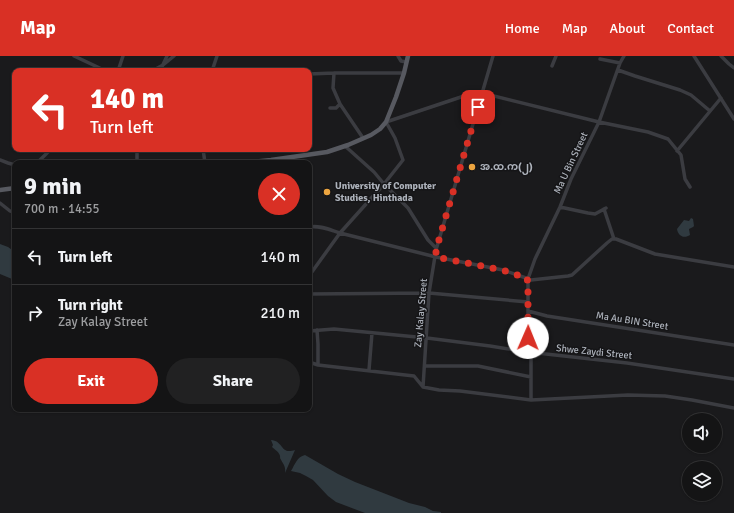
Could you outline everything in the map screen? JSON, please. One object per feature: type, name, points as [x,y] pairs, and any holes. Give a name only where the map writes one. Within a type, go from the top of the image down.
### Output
[{"type":"main road","points":[[271,160],[328,152],[345,146],[380,129],[386,122],[396,97],[408,56]]},
{"type":"main road","points":[[0,190],[12,188]]},
{"type":"street","points":[[74,56],[100,68]]},
{"type":"street","points":[[119,68],[122,56]]},
{"type":"street","points":[[162,68],[168,56]]},
{"type":"street","points":[[158,68],[174,56]]},
{"type":"street","points":[[213,68],[217,56]]},
{"type":"street","points":[[398,56],[401,61],[406,62]]},
{"type":"street","name":"Zay Kalay Street","points":[[423,387],[429,293],[436,250],[493,56]]},
{"type":"street","points":[[552,66],[556,56]]},
{"type":"street","name":"Ma U Bin Street","points":[[531,400],[528,311],[529,278],[535,259],[599,122],[624,56]]},
{"type":"street","points":[[694,56],[734,119]]},
{"type":"street","points":[[721,56],[734,68]]},
{"type":"street","points":[[600,59],[620,64]]},
{"type":"street","points":[[618,70],[691,95],[710,112]]},
{"type":"street","points":[[334,73],[333,88],[340,104],[363,138]]},
{"type":"street","points":[[312,74],[404,73]]},
{"type":"street","points":[[312,272],[340,233],[384,184],[403,160],[395,138],[386,122],[464,96],[482,93],[599,122],[648,132],[668,139],[681,156],[685,179],[690,187]]},
{"type":"street","points":[[677,151],[721,98]]},
{"type":"street","points":[[330,108],[336,108],[340,104]]},
{"type":"street","points":[[345,146],[374,172],[408,208],[436,250]]},
{"type":"street","points":[[40,160],[48,152]]},
{"type":"street","points":[[0,160],[12,164]]},
{"type":"street","points":[[0,203],[12,212]]},
{"type":"street","points":[[560,207],[595,214],[605,208],[614,239]]},
{"type":"street","points":[[312,226],[326,228],[340,233],[436,257],[502,270],[529,278],[572,275],[603,246],[614,239],[655,254],[734,267]]},
{"type":"street","points":[[312,294],[429,293],[528,302]]},
{"type":"street","name":"Ma Au BIN Street","points":[[528,311],[547,316],[734,345]]},
{"type":"street","name":"Shwe Zaydi Street","points":[[312,331],[334,329],[426,338],[627,363],[734,379]]},
{"type":"street","points":[[317,330],[318,365]]},
{"type":"street","points":[[369,370],[372,333]]},
{"type":"street","points":[[312,363],[318,365],[414,376],[423,387],[439,390],[460,391],[531,400],[665,396],[734,408]]},
{"type":"street","points":[[425,366],[478,366],[531,376]]},
{"type":"shaded area","points":[[691,218],[693,219],[694,226],[689,229],[690,235],[686,237],[682,236],[677,229],[684,220],[689,221]]},
{"type":"shaded area","points":[[0,244],[12,250],[12,279],[0,274]]},
{"type":"shaded area","points":[[271,440],[278,443],[287,451],[295,450],[285,473],[285,467],[280,455],[272,447],[273,445]]},
{"type":"shaded area","points":[[305,455],[355,482],[409,503],[441,513],[365,513],[336,502],[313,480],[300,473],[291,471],[298,459]]},
{"type":"place","name":"အ.ထ.က(၂)","points":[[472,167]]},
{"type":"place","name":"University of Computer Studies, Hinthada","points":[[327,192]]},
{"type":"route","points":[[478,107],[436,250],[436,257],[502,270],[526,278],[526,280],[528,280],[528,338]]}]
